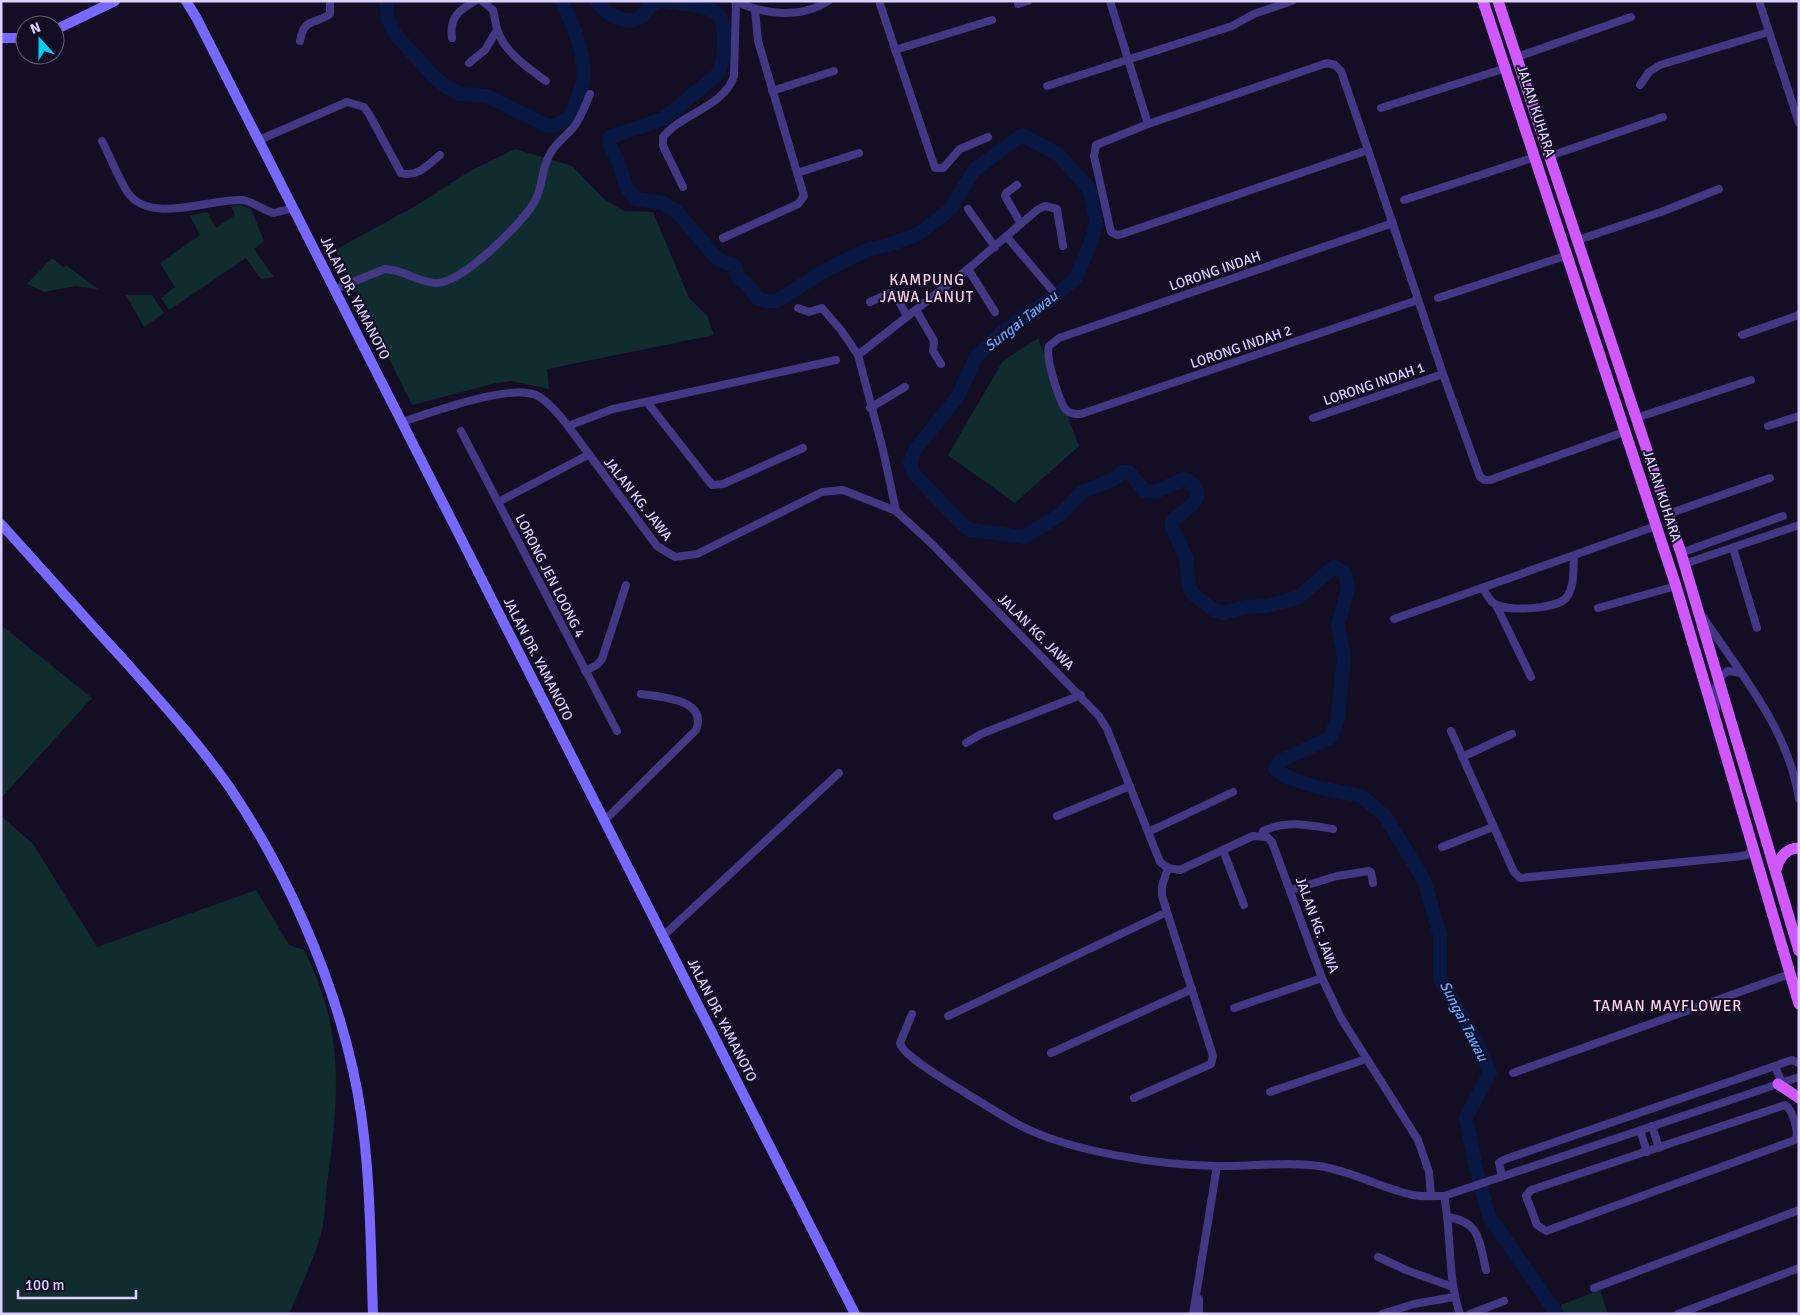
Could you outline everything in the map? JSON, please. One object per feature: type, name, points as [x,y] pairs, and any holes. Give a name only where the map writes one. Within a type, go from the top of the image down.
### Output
[{"type":"main road","name":"JALAN KUHARA","points":[[1483,1],[1676,586],[1717,720],[1799,1004]]},
{"type":"main road","name":"JALAN KUHARA","points":[[1498,1],[1683,558],[1720,678],[1799,951]]},
{"type":"main road","points":[[1776,870],[1782,856],[1788,850],[1799,848]]},
{"type":"main road","points":[[1780,1084],[1799,1098]]},
{"type":"street","points":[[65,25],[115,1]]},
{"type":"street","name":"JALAN DR. YAMANOTO","points":[[186,1],[294,208],[855,1314]]},
{"type":"street","name":"JALAN DR. YAMANOTO","points":[[191,1],[196,17]]},
{"type":"street","points":[[300,41],[302,30],[308,23],[330,14],[330,1]]},
{"type":"street","points":[[452,38],[452,23],[455,16],[475,1]]},
{"type":"street","points":[[482,1],[493,10],[497,30],[507,46],[523,64],[546,80]]},
{"type":"street","points":[[683,187],[663,146],[663,136],[678,123],[722,94],[732,84],[734,76],[736,2],[755,10],[781,13],[804,12],[828,1]]},
{"type":"street","points":[[879,1],[934,168],[938,169],[946,166],[960,149],[988,138]]},
{"type":"street","points":[[1018,4],[1028,1]]},
{"type":"street","points":[[1110,1],[1148,124]]},
{"type":"street","points":[[1048,86],[1232,26],[1254,14],[1292,1]]},
{"type":"street","points":[[1758,1],[1799,123]]},
{"type":"street","points":[[723,238],[798,204],[804,196],[758,41],[755,10]]},
{"type":"street","points":[[1517,57],[1632,17]]},
{"type":"street","points":[[896,50],[992,20]]},
{"type":"street","points":[[469,63],[485,50],[497,30]]},
{"type":"street","points":[[1640,85],[1649,72],[1660,66],[1769,32]]},
{"type":"street","points":[[1,38],[15,38]]},
{"type":"street","points":[[1368,150],[1117,235],[1111,232],[1109,227],[1094,151],[1100,143],[1148,124],[1327,64],[1335,65],[1341,71],[1393,223],[1443,374],[1478,473],[1485,480],[1624,432]]},
{"type":"street","points":[[1381,108],[1506,68]]},
{"type":"street","points":[[772,91],[834,71]]},
{"type":"street","points":[[335,289],[385,269],[392,269],[423,281],[437,283],[454,278],[467,271],[528,212],[536,199],[550,153],[579,120],[590,94]]},
{"type":"street","points":[[259,140],[348,102],[364,107],[401,173],[406,174],[421,170],[440,155]]},
{"type":"street","points":[[1550,156],[1663,117]]},
{"type":"street","points":[[102,142],[128,193],[144,205],[180,208],[246,200],[274,214],[294,208]]},
{"type":"street","points":[[797,173],[859,153]]},
{"type":"street","points":[[1404,200],[1535,157]]},
{"type":"street","points":[[1017,185],[1006,193],[1005,196],[1021,224]]},
{"type":"street","points":[[1578,240],[1661,212],[1719,189]]},
{"type":"street","points":[[858,355],[968,269],[1037,210],[1045,206],[1052,206],[1058,209],[1064,246]]},
{"type":"street","points":[[968,208],[995,247]]},
{"type":"street","name":"LORONG INDAH","points":[[1071,413],[1064,406],[1048,360],[1049,346],[1059,338],[1393,223]]},
{"type":"street","points":[[1007,236],[1052,290]]},
{"type":"street","points":[[1438,298],[1568,255]]},
{"type":"street","points":[[968,269],[995,312]]},
{"type":"street","points":[[870,302],[890,293],[895,294],[907,316]]},
{"type":"street","name":"LORONG INDAH 2","points":[[1071,413],[1081,414],[1418,300]]},
{"type":"street","points":[[798,308],[809,312],[822,308],[841,330],[858,355],[870,408],[883,450],[896,511]]},
{"type":"street","points":[[916,310],[934,341],[933,351],[941,364]]},
{"type":"street","points":[[1742,335],[1799,316]]},
{"type":"street","points":[[568,426],[612,409],[836,360]]},
{"type":"street","name":"LORONG INDAH 1","points":[[1313,418],[1443,374]]},
{"type":"street","points":[[1636,418],[1751,380]]},
{"type":"street","points":[[870,408],[905,387]]},
{"type":"street","name":"JALAN KG. JAWA","points":[[402,422],[476,400],[519,392],[537,396],[554,410],[568,426],[657,546],[675,557],[691,556],[712,548],[822,492],[835,489],[853,493],[896,511],[912,524],[1081,695],[1107,729],[1160,862],[1168,868]]},
{"type":"street","points":[[647,402],[712,485],[723,484],[803,448]]},
{"type":"street","points":[[1768,426],[1799,416]]},
{"type":"street","name":"LORONG JEN LOONG 4","points":[[461,432],[617,732]]},
{"type":"street","points":[[498,502],[588,455]]},
{"type":"street","points":[[1668,514],[1770,478]]},
{"type":"street","points":[[1683,558],[1783,516]]},
{"type":"street","points":[[1,524],[159,700],[229,787],[260,836],[310,938],[334,1001],[358,1099],[368,1191],[373,1314]]},
{"type":"street","points":[[1683,558],[1733,548],[1799,525]]},
{"type":"street","points":[[1394,620],[1656,526]]},
{"type":"street","points":[[1733,548],[1757,628]]},
{"type":"street","points":[[1496,605],[1531,609],[1550,606],[1566,599],[1572,588],[1574,556]]},
{"type":"street","points":[[585,671],[602,659],[626,585]]},
{"type":"street","points":[[1598,608],[1676,586]]},
{"type":"street","points":[[1483,589],[1490,600],[1496,605],[1530,677]]},
{"type":"street","points":[[1699,611],[1774,723],[1795,765],[1799,799]]},
{"type":"street","points":[[1717,720],[1714,687],[1728,671],[1741,673]]},
{"type":"street","points":[[605,820],[696,730],[698,723],[696,715],[684,701],[641,694]]},
{"type":"street","points":[[966,743],[981,734],[1081,695]]},
{"type":"street","points":[[1451,731],[1514,872],[1520,878],[1526,879],[1734,858],[1750,854],[1754,846]]},
{"type":"street","points":[[1462,757],[1512,734]]},
{"type":"street","points":[[663,936],[839,773]]},
{"type":"street","points":[[1056,816],[1130,786]]},
{"type":"street","points":[[1148,832],[1233,792]]},
{"type":"street","points":[[1134,1098],[1211,1064],[1213,1056],[1167,912],[1162,886],[1168,868],[1180,870],[1253,836],[1262,836],[1263,831],[1282,824],[1292,823],[1333,829]]},
{"type":"street","points":[[1442,847],[1493,827]]},
{"type":"street","name":"JALAN KG. JAWA","points":[[1262,836],[1268,837],[1272,842],[1322,978],[1348,1033],[1383,1083],[1418,1140],[1429,1172],[1431,1196]]},
{"type":"street","points":[[1223,850],[1244,905]]},
{"type":"street","points":[[1291,890],[1337,876],[1369,871],[1371,872],[1373,883]]},
{"type":"street","points":[[948,1016],[1167,912]]},
{"type":"street","points":[[1512,1073],[1790,974]]},
{"type":"street","points":[[1234,1008],[1322,978]]},
{"type":"street","points":[[1051,1053],[1192,989]]},
{"type":"street","points":[[912,1014],[900,1043],[903,1050],[941,1077],[1020,1126],[1059,1141],[1149,1162],[1217,1166],[1268,1164],[1318,1166],[1343,1171],[1414,1195],[1444,1196],[1464,1190],[1799,1077]]},
{"type":"street","points":[[1270,1092],[1366,1059]]},
{"type":"street","points":[[1502,1176],[1499,1163],[1503,1160],[1792,1060],[1799,1063]]},
{"type":"street","points":[[1775,1066],[1780,1084]]},
{"type":"street","points":[[1785,1105],[1790,1110],[1797,1134],[1795,1140],[1546,1231],[1537,1225],[1526,1196],[1531,1190],[1647,1152],[1785,1105]]},
{"type":"street","points":[[1652,1126],[1659,1148]]},
{"type":"street","points":[[1640,1130],[1647,1152]]},
{"type":"street","points":[[1586,1131],[1592,1147]]},
{"type":"street","points":[[1193,1314],[1217,1166]]},
{"type":"street","points":[[1444,1196],[1448,1217],[1454,1297],[1460,1314]]},
{"type":"street","points":[[1594,1288],[1799,1210]]},
{"type":"street","points":[[1448,1217],[1463,1220],[1470,1224],[1477,1235],[1486,1270]]},
{"type":"street","points":[[1378,1257],[1399,1268],[1453,1287]]},
{"type":"street","points":[[1678,1314],[1799,1268]]},
{"type":"street","points":[[1199,1279],[1199,1314]]},
{"type":"street","points":[[1382,1314],[1414,1304],[1454,1297]]},
{"type":"street","points":[[1470,1314],[1504,1301]]},
{"type":"green space","points":[[515,149],[572,166],[604,199],[624,211],[653,212],[689,298],[707,316],[714,335],[547,369],[549,389],[511,381],[496,383],[412,405],[335,250],[419,204],[470,171]]},
{"type":"green space","points":[[239,205],[251,209],[264,241],[254,249],[274,277],[261,279],[246,258],[169,310],[161,298],[175,287],[160,263],[200,235],[190,216],[207,212],[216,228],[235,215],[231,206]]},
{"type":"green space","points":[[52,258],[63,267],[67,266],[98,289],[75,286],[44,292],[27,284]]},
{"type":"green space","points":[[126,295],[152,295],[164,313],[144,327]]},
{"type":"green space","points":[[1038,338],[1079,446],[1015,503],[948,455],[1003,361]]},
{"type":"green space","points":[[1,625],[92,698],[1,798]]},
{"type":"green space","points":[[1,816],[33,844],[97,947],[256,890],[289,945],[304,950],[327,1008],[335,1065],[336,1093],[322,1230],[312,1261],[289,1314],[1,1314]]},
{"type":"green space","points":[[1600,1290],[1608,1314],[1564,1314],[1561,1305]]},
{"type":"waterway","name":"Sungai Tawau","points":[[386,1],[388,19],[396,35],[434,77],[460,94],[487,96],[548,126],[556,125],[570,117],[583,80],[581,50],[562,1]]},
{"type":"waterway","name":"Sungai Tawau","points":[[596,1],[605,10],[623,20],[636,19],[642,16],[652,5],[660,1]]},
{"type":"waterway","name":"Sungai Tawau","points":[[665,1],[701,7],[718,14],[723,23],[724,30],[724,50],[721,67],[717,75],[663,119],[610,137],[609,144],[618,161],[626,187],[636,199],[663,203],[677,212],[713,254],[721,261],[735,266],[738,278],[747,284],[758,299],[777,301],[826,270],[869,249],[889,245],[918,234],[950,210],[974,170],[1022,135],[1058,154],[1090,190],[1096,222],[1093,237],[1076,278],[1056,295],[1002,332],[976,357],[958,396],[915,450],[910,463],[914,474],[970,530],[1024,537],[1061,514],[1082,492],[1112,480],[1123,472],[1129,472],[1145,491],[1155,492],[1184,479],[1192,483],[1196,488],[1196,498],[1190,507],[1172,521],[1172,527],[1186,558],[1189,587],[1193,594],[1214,610],[1223,613],[1245,607],[1267,606],[1299,597],[1334,567],[1345,573],[1348,588],[1338,625],[1344,658],[1337,721],[1330,738],[1280,761],[1275,769],[1287,777],[1316,787],[1361,796],[1385,816],[1424,880],[1440,935],[1440,979],[1477,1042],[1490,1073],[1466,1117],[1476,1169],[1489,1216],[1557,1314]]},
{"type":"district","name":"KAMPUNG JAWA LANUT","points":[[927,288]]},
{"type":"district","name":"TAMAN MAYFLOWER","points":[[1668,1006]]}]
